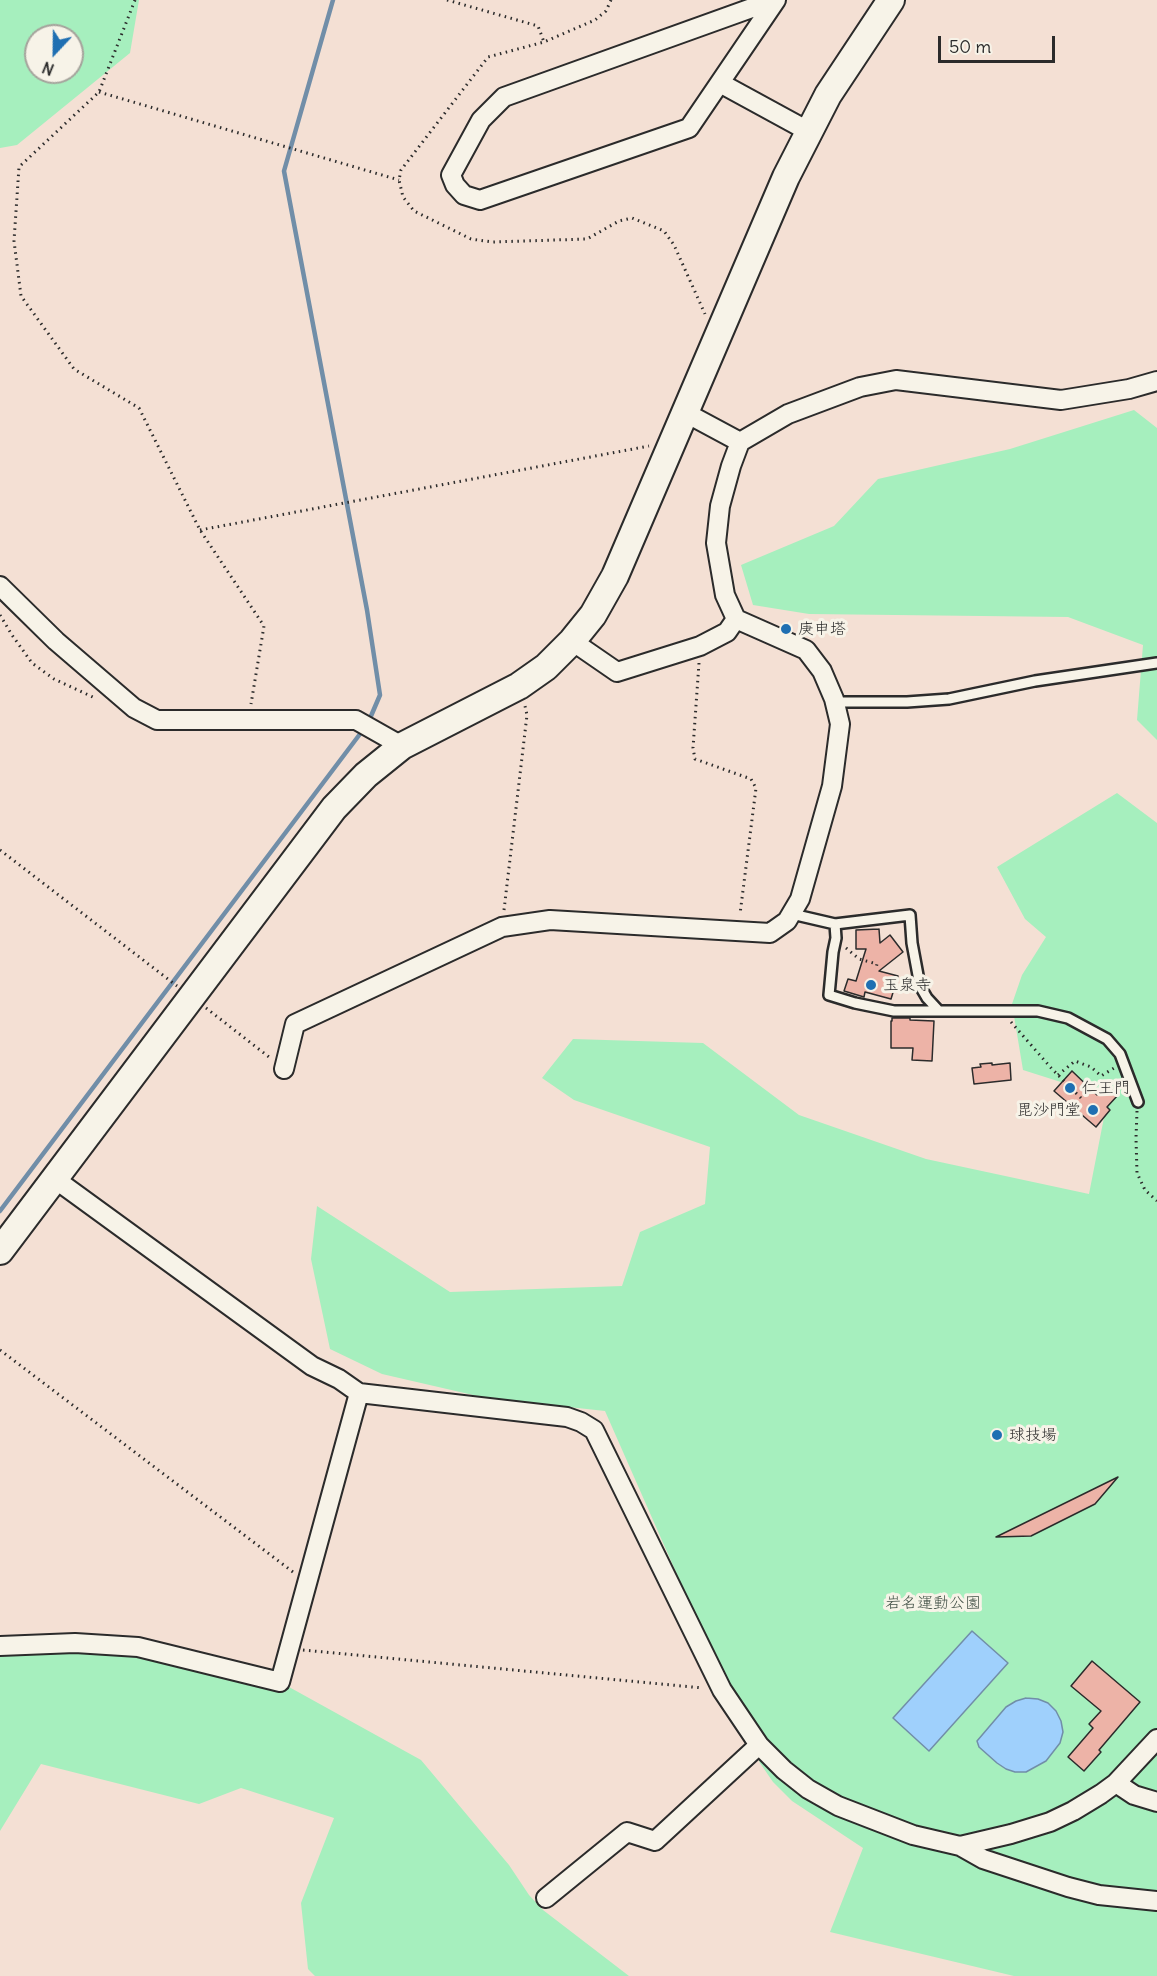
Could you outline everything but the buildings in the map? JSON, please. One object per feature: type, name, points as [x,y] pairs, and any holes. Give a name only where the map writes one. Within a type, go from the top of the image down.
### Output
[{"type":"street","points":[[775,0],[689,128],[480,200],[464,195],[454,185],[451,175],[481,120],[504,97],[775,0]]},
{"type":"street","points":[[0,1251],[334,808],[366,775],[402,746],[519,686],[546,667],[594,615],[615,576],[670,452],[808,131],[828,95],[891,0]]},
{"type":"street","points":[[720,83],[808,131]]},
{"type":"street","points":[[284,1069],[295,1024],[502,927],[550,920],[770,933],[787,921],[800,899],[832,786],[840,724],[822,671],[806,650],[736,619],[725,595],[716,543],[720,506],[740,442],[788,414],[860,387],[896,380],[1061,400],[1130,389],[1157,381]]},
{"type":"street","points":[[686,413],[740,442]]},
{"type":"street","points":[[0,586],[56,641],[134,708],[157,720],[356,720],[402,746]]},
{"type":"street","points":[[572,641],[617,672],[700,646],[727,632],[736,619]]},
{"type":"street","points":[[55,1179],[312,1366],[339,1379],[359,1393],[567,1417],[594,1430],[722,1690],[759,1745],[783,1770],[808,1789],[838,1806],[913,1835],[960,1846],[983,1859],[1068,1887],[1099,1895],[1157,1901]]},
{"type":"street","points":[[0,1646],[75,1643],[138,1647],[280,1682],[359,1393]]},
{"type":"street","points":[[960,1846],[1050,1822],[1101,1794],[1116,1783],[1157,1739]]},
{"type":"street","points":[[546,1898],[627,1832],[655,1840],[759,1745]]},
{"type":"street","points":[[1116,1783],[1134,1796],[1157,1802]]},
{"type":"lane","points":[[834,702],[907,702],[949,699],[1035,681],[1157,663]]},
{"type":"lane","points":[[792,914],[835,924],[910,915],[912,943],[920,986],[939,1011]]},
{"type":"lane","points":[[835,924],[836,938],[830,995],[894,1011],[1038,1011],[1068,1018],[1107,1039],[1123,1062],[1138,1102]]},
{"type":"path","points":[[135,0],[99,92],[19,167],[14,241],[21,296],[74,369],[139,408],[200,530],[264,626],[253,698],[246,720]]},
{"type":"path","points":[[447,0],[538,26],[544,42]]},
{"type":"path","points":[[99,92],[399,180]]},
{"type":"path","points":[[200,530],[651,446],[670,452]]},
{"type":"path","points":[[0,615],[32,663],[54,679],[100,700]]},
{"type":"path","points":[[700,646],[693,748],[695,759],[751,779],[756,788],[737,931]]},
{"type":"path","points":[[502,927],[527,715],[519,686]]},
{"type":"path","points":[[0,850],[284,1069]]},
{"type":"path","points":[[836,938],[859,959],[877,964],[876,968]]},
{"type":"path","points":[[1026,1038],[1081,1098]]},
{"type":"path","points":[[1058,1075],[1074,1061],[1091,1067],[1101,1076],[1123,1062]]},
{"type":"path","points":[[1138,1102],[1137,1173],[1145,1190],[1157,1201]]},
{"type":"path","points":[[0,1350],[308,1583]]},
{"type":"path","points":[[290,1649],[722,1690]]},
{"type":"green space","points":[[0,0],[139,0],[130,53],[17,145],[0,148]]},
{"type":"green space","points":[[1134,410],[1157,428],[1157,740],[1137,720],[1143,645],[1068,617],[809,614],[753,605],[741,565],[834,526],[878,479],[1010,449]]},
{"type":"green space","name":"岩名運動公園","points":[[1117,793],[1157,823],[1157,1976],[1014,1976],[830,1932],[863,1848],[792,1801],[773,1782],[760,1763],[605,1411],[486,1398],[382,1374],[330,1349],[311,1259],[317,1206],[450,1292],[622,1286],[640,1232],[705,1204],[710,1147],[574,1100],[542,1078],[573,1039],[703,1043],[799,1115],[926,1159],[1089,1194],[1108,1097],[1023,1070],[1012,1004],[1022,975],[1046,937],[1025,919],[997,867]]},
{"type":"green space","points":[[0,1646],[138,1647],[280,1682],[421,1760],[509,1865],[529,1895],[543,1910],[629,1976],[315,1976],[308,1969],[301,1903],[334,1818],[241,1788],[199,1804],[41,1764],[0,1831]]},
{"type":"water","points":[[972,1631],[1008,1663],[929,1751],[893,1718]]},
{"type":"water","points":[[1026,1698],[1048,1703],[1056,1711],[1063,1732],[1060,1743],[1046,1761],[1026,1772],[1015,1772],[997,1763],[979,1747],[977,1741],[1006,1707]]},
{"type":"waterway","points":[[333,0],[284,171],[367,610],[380,695],[368,723]]},
{"type":"waterway","points":[[0,1211],[363,730]]},
{"type":"place","name":"庚申塔","points":[[786,629]]},
{"type":"place","name":"玉泉寺","points":[[871,985]]},
{"type":"place","name":"仁王門","points":[[1070,1088]]},
{"type":"place","name":"毘沙門堂","points":[[1093,1110]]},
{"type":"place","name":"球技場","points":[[997,1435]]}]
